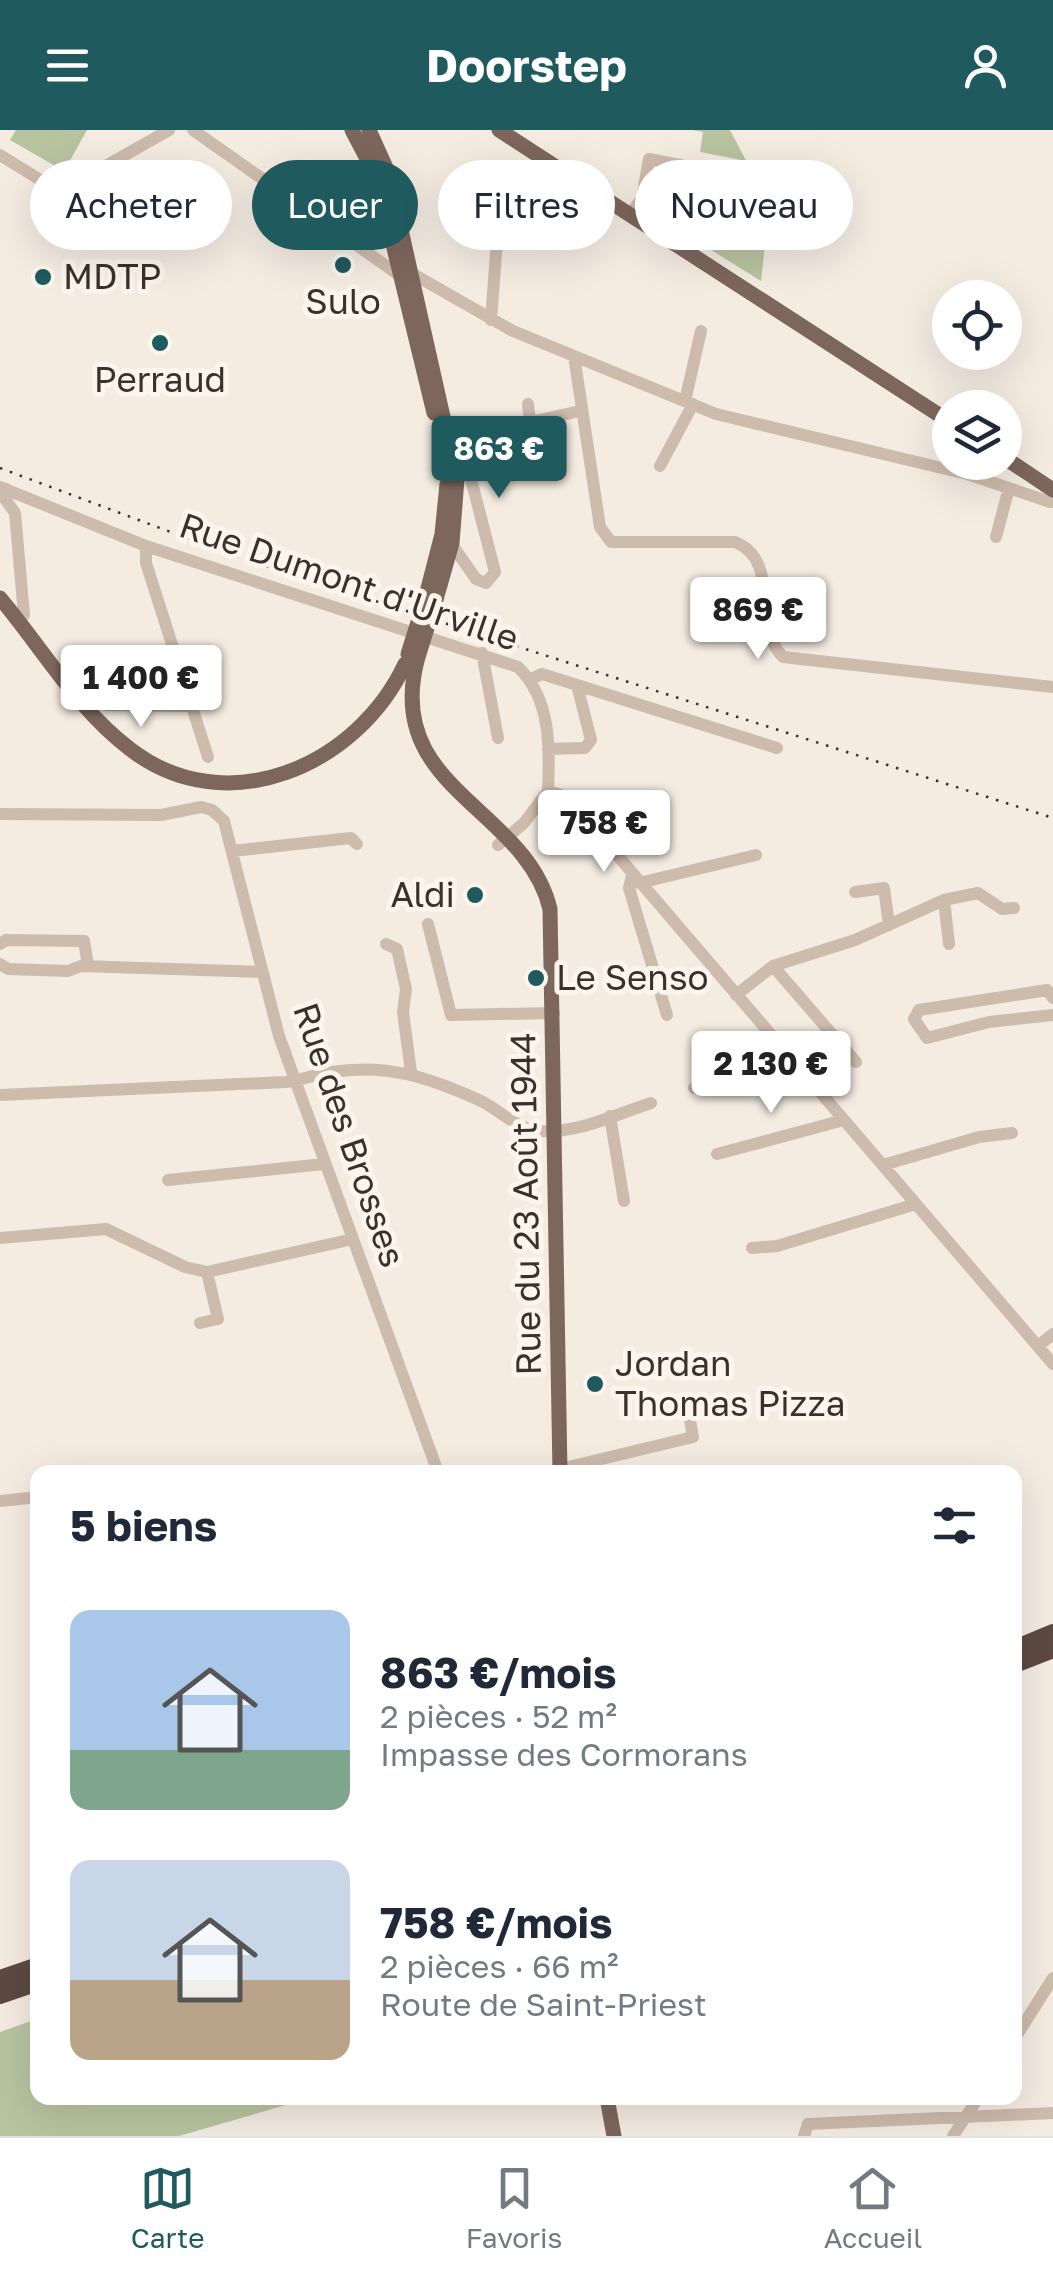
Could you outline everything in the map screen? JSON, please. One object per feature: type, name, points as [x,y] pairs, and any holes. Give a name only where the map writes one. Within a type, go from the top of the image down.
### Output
[{"type":"highway","points":[[1022,1646],[1053,1634]]},
{"type":"highway","points":[[1022,1661],[1053,1649]]},
{"type":"highway","points":[[1,1991],[30,1971]]},
{"type":"highway","points":[[1,1991],[30,1984]]},
{"type":"main road","points":[[352,130],[370,157],[409,285]]},
{"type":"main road","points":[[370,130],[382,148]]},
{"type":"main road","points":[[0,598],[102,726],[134,752],[184,775],[219,781],[259,781],[326,758],[384,703],[411,658],[430,602],[457,479],[409,285],[382,148],[382,130]]},
{"type":"main road","points":[[503,131],[635,218]]},
{"type":"main road","points":[[685,250],[932,410]]},
{"type":"main road","points":[[1022,470],[1053,493]]},
{"type":"main road","name":"Rue du 23 Août 1944","points":[[411,658],[410,700],[419,734],[452,786],[544,890],[552,934],[560,1465]]},
{"type":"main road","points":[[608,2105],[614,2136]]},
{"type":"street","points":[[0,155],[44,183],[67,188],[169,130]]},
{"type":"street","points":[[193,130],[409,285],[442,292],[492,320],[574,356],[735,420],[1010,488],[1050,502],[1053,493]]},
{"type":"street","points":[[630,215],[635,208]]},
{"type":"street","points":[[492,320],[497,250]]},
{"type":"street","points":[[409,285],[442,292]]},
{"type":"street","points":[[660,466],[689,403],[701,330]]},
{"type":"street","points":[[574,356],[600,528],[611,542],[735,542],[746,546],[760,563],[772,639],[783,657],[1053,687]]},
{"type":"street","points":[[528,404],[531,443]]},
{"type":"street","points":[[530,422],[580,412]]},
{"type":"street","points":[[447,538],[476,579],[486,582],[494,572],[471,479]]},
{"type":"street","points":[[2,488],[15,513],[24,616],[18,620]]},
{"type":"street","name":"Rue Dumont d'Urville","points":[[2,488],[146,546],[518,667],[531,680],[542,702],[548,791]]},
{"type":"street","points":[[996,537],[1010,488]]},
{"type":"street","points":[[146,546],[146,564],[208,757]]},
{"type":"street","points":[[482,653],[498,738]]},
{"type":"street","points":[[531,680],[542,674],[778,748]]},
{"type":"street","points":[[548,749],[585,748],[592,740],[577,685]]},
{"type":"street","points":[[506,845],[548,791],[564,796],[576,807],[1053,1364]]},
{"type":"street","name":"Rue des Brosses","points":[[0,814],[160,815],[200,807],[218,814],[232,851],[294,1081],[435,1465]]},
{"type":"street","points":[[232,851],[351,838],[357,844]]},
{"type":"street","points":[[667,1015],[628,888],[635,879],[756,855]]},
{"type":"street","points":[[855,892],[884,888],[889,925]]},
{"type":"street","points":[[736,995],[772,966],[889,925],[944,900],[978,893],[1002,909],[1014,908]]},
{"type":"street","points":[[944,900],[950,944]]},
{"type":"street","points":[[428,924],[451,1015],[554,1013]]},
{"type":"street","points":[[0,944],[6,940],[84,941],[88,966]]},
{"type":"street","points":[[386,944],[397,949],[406,989],[402,1012],[411,1072]]},
{"type":"street","points":[[0,964],[8,969],[68,971],[88,966],[262,972]]},
{"type":"street","points":[[772,966],[856,1062]]},
{"type":"street","points":[[1053,998],[1050,991],[1041,991],[966,1002],[919,1010],[914,1019],[926,1038],[989,1022],[1053,1015]]},
{"type":"street","points":[[694,1088],[778,1064],[789,1056]]},
{"type":"street","points":[[0,1095],[294,1081],[348,1070],[411,1072],[490,1105],[522,1128],[556,1131],[651,1103]]},
{"type":"street","points":[[610,1116],[624,1201]]},
{"type":"street","points":[[718,1154],[844,1120]]},
{"type":"street","points":[[882,1165],[978,1137],[1012,1134]]},
{"type":"street","points":[[168,1180],[324,1164]]},
{"type":"street","points":[[752,1248],[777,1246],[916,1204]]},
{"type":"street","points":[[0,1238],[106,1228],[185,1267],[207,1272],[353,1239]]},
{"type":"street","points":[[200,1324],[218,1319],[207,1272]]},
{"type":"street","points":[[1038,1346],[1053,1334]]},
{"type":"street","points":[[584,1465],[694,1437],[690,1420]]},
{"type":"street","points":[[0,1502],[30,1497]]},
{"type":"street","points":[[1022,2027],[1053,1978]]},
{"type":"street","points":[[952,2136],[974,2105]]},
{"type":"street","points":[[804,2136],[808,2124],[964,2120],[1053,2113]]},
{"type":"green space","points":[[16,130],[87,130],[70,160],[45,160],[10,140]]},
{"type":"green space","points":[[692,130],[730,130],[746,160],[700,152],[703,132]]},
{"type":"green space","points":[[711,250],[764,250],[761,281]]},
{"type":"green space","points":[[178,676],[189,712],[105,711],[76,681]]},
{"type":"green space","points":[[30,2021],[30,2105],[286,2105],[179,2136],[0,2136],[0,2032]]},
{"type":"railway","points":[[0,468],[232,555],[1053,818]]},
{"type":"place","name":"Sulo","points":[[343,265]]},
{"type":"place","name":"MDTP","points":[[43,277]]},
{"type":"place","name":"Perraud","points":[[160,343]]},
{"type":"place","name":"Aldi","points":[[475,895]]},
{"type":"place","name":"Le Senso","points":[[536,978]]},
{"type":"place","name":"Jordan Thomas Pizza","points":[[595,1384]]}]
